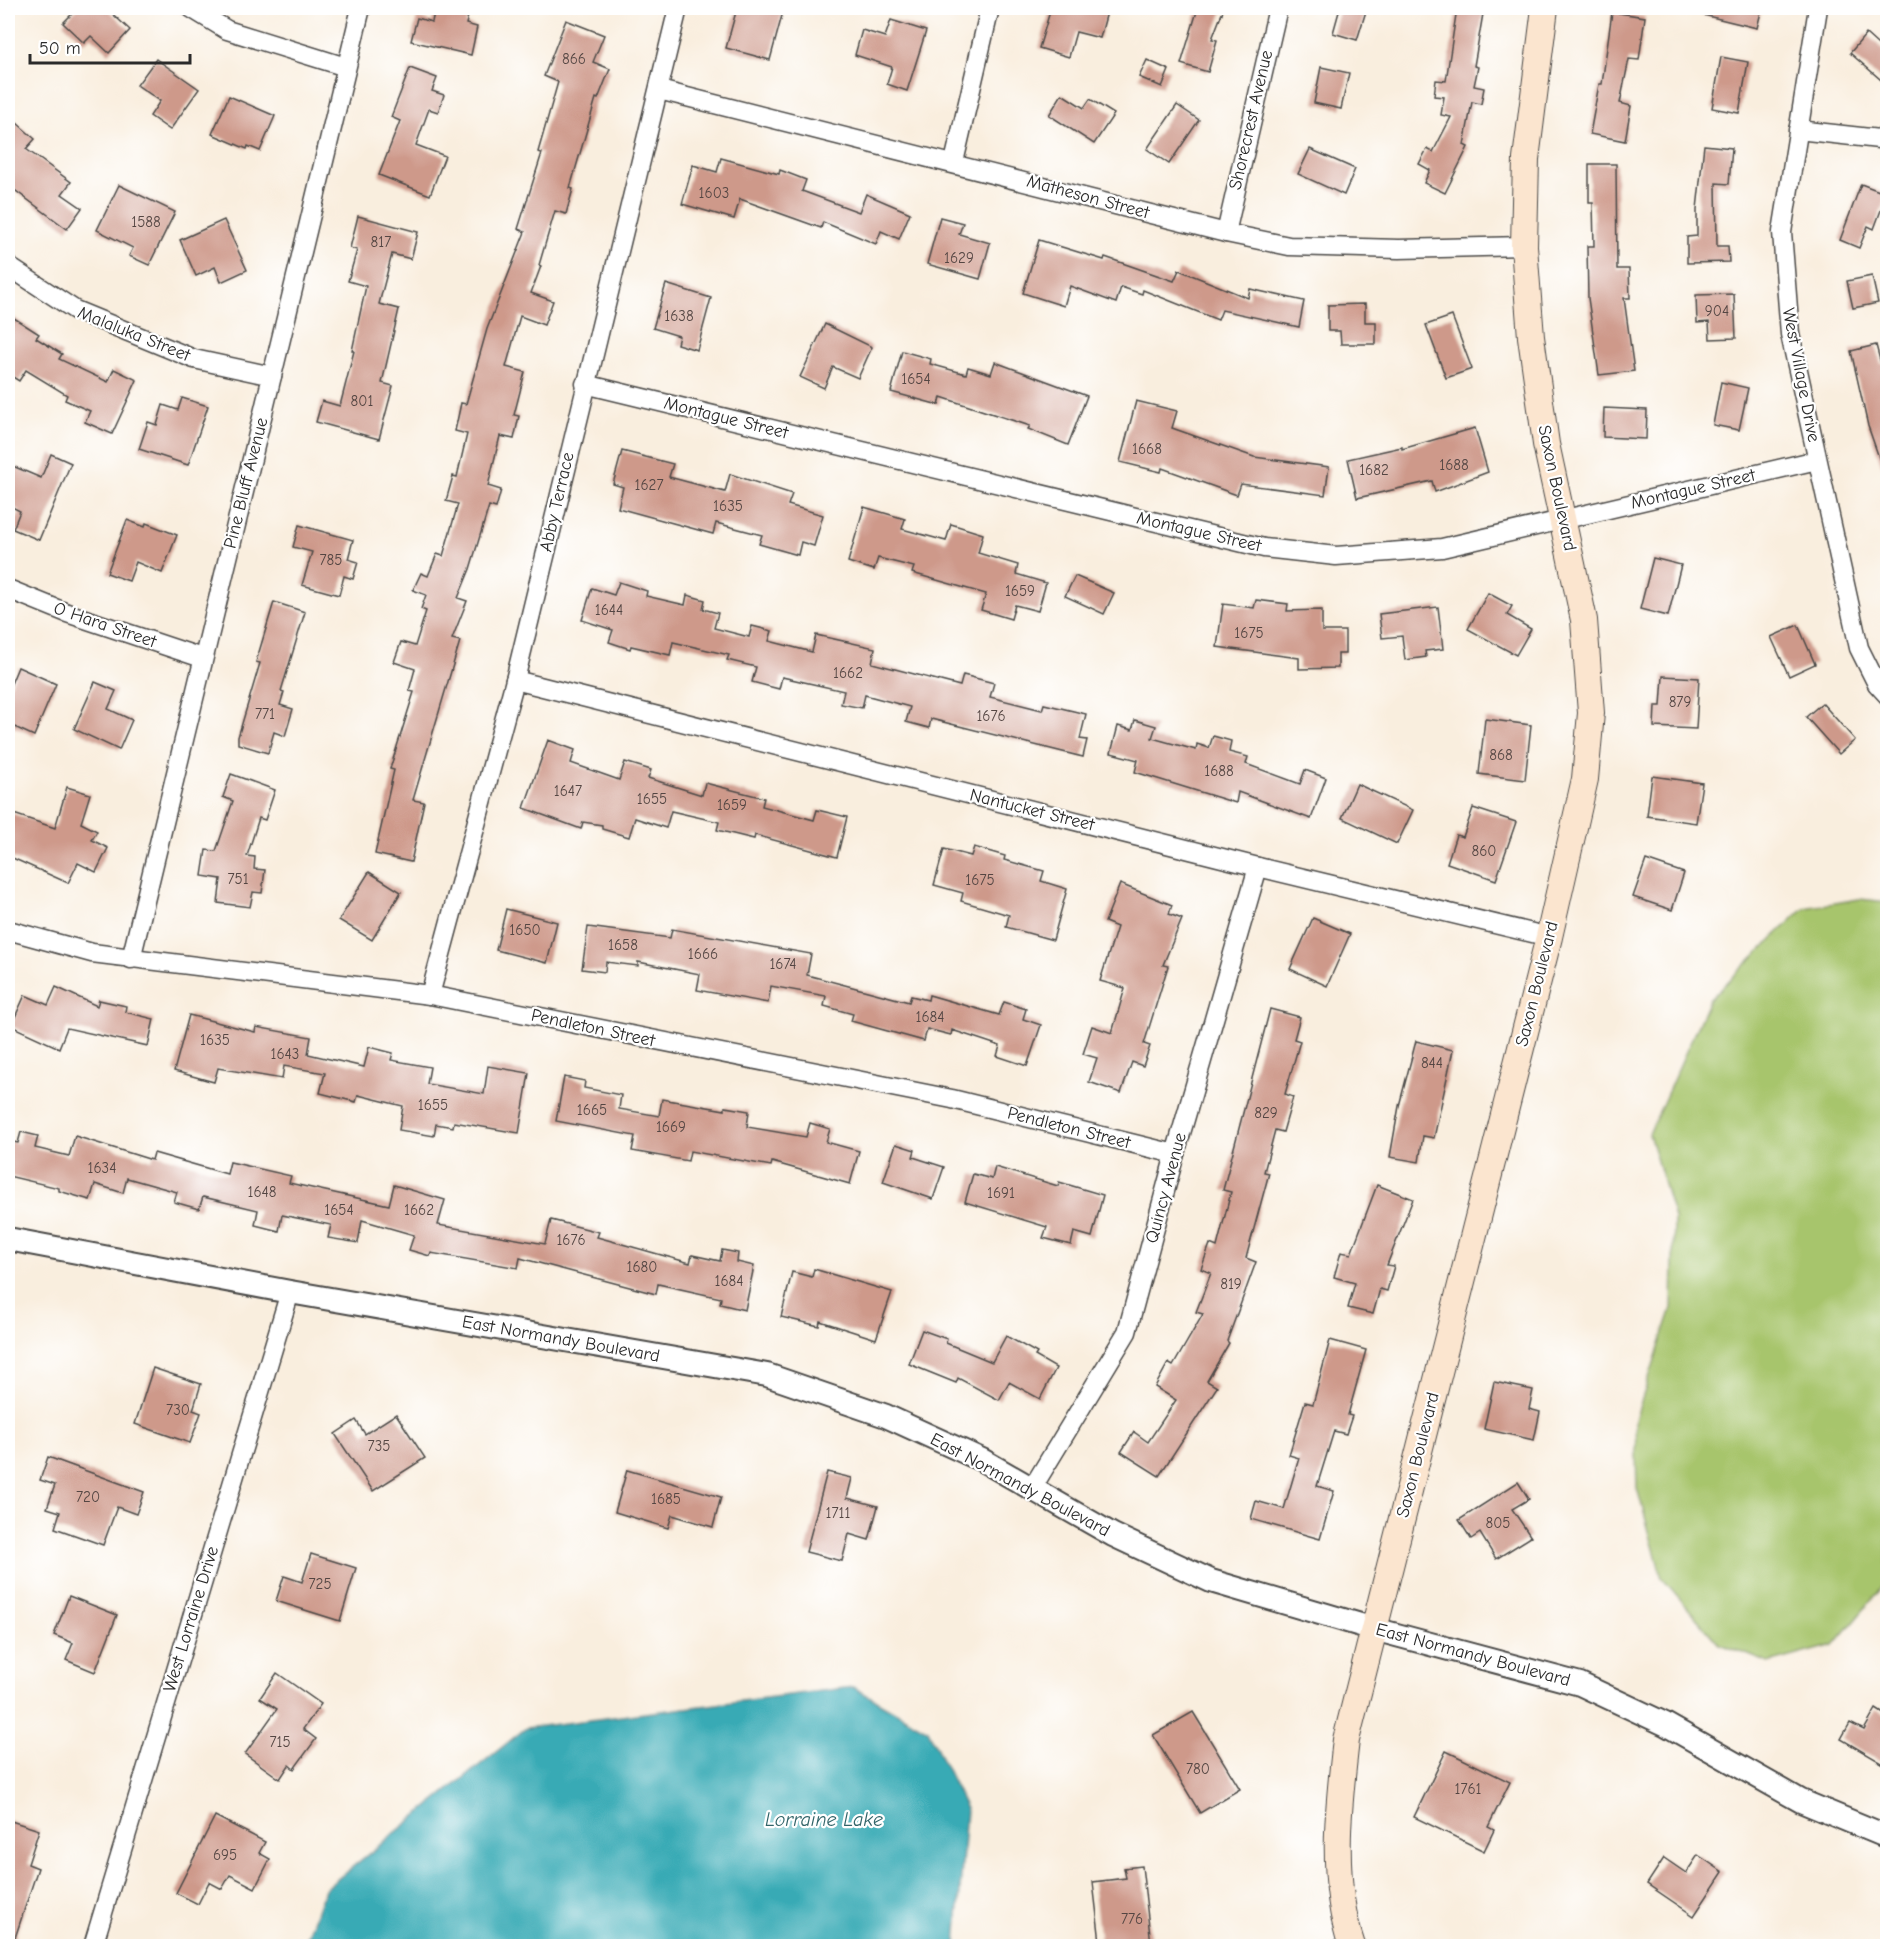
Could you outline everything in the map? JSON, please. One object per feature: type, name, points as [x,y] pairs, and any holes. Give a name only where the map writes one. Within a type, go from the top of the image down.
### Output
[{"type":"main road","name":"Saxon Boulevard","points":[[1352,1947],[1347,1929],[1338,1861],[1339,1802],[1346,1740],[1549,937],[1585,778],[1591,713],[1584,620],[1546,444],[1531,337],[1524,246],[1526,159],[1545,8]]},
{"type":"street","points":[[191,8],[227,30],[346,67]]},
{"type":"street","name":"Pine Bluff Avenue","points":[[131,959],[202,658],[362,8]]},
{"type":"street","name":"Abby Terrace","points":[[430,995],[515,680],[678,8]]},
{"type":"street","points":[[954,162],[990,8]]},
{"type":"street","name":"Shorecrest Avenue","points":[[1226,233],[1278,8]]},
{"type":"street","name":"West Village Drive","points":[[1818,8],[1782,232],[1790,334],[1859,648],[1877,684],[1887,696]]},
{"type":"street","name":"Matheson Street","points":[[659,90],[954,162],[1226,233],[1289,246],[1399,249],[1524,246]]},
{"type":"street","points":[[1798,130],[1887,140]]},
{"type":"street","name":"Malaluka Street","points":[[8,266],[75,310],[194,359],[272,376]]},
{"type":"street","name":"Montague Street","points":[[585,384],[1264,548],[1336,556],[1442,548],[1817,460]]},
{"type":"street","name":"O Hara Street","points":[[8,589],[67,613],[202,658]]},
{"type":"street","name":"Nantucket Street","points":[[515,680],[1258,867],[1549,937]]},
{"type":"street","name":"Quincy Avenue","points":[[1031,1490],[1127,1332],[1174,1154],[1258,867]]},
{"type":"street","name":"Pendleton Street","points":[[8,930],[92,953],[430,995],[952,1099],[1174,1154]]},
{"type":"street","name":"East Normandy Boulevard","points":[[8,1239],[290,1292],[767,1375],[886,1416],[982,1460],[1113,1535],[1212,1581],[1374,1629],[1580,1684],[1665,1724],[1801,1801],[1887,1837]]},
{"type":"street","name":"West Lorraine Drive","points":[[93,1947],[290,1292]]},
{"type":"green space","points":[[1859,899],[1888,902],[1887,1582],[1834,1645],[1769,1663],[1718,1643],[1662,1578],[1637,1488],[1635,1420],[1672,1308],[1674,1218],[1649,1134],[1709,1000],[1804,908]]},
{"type":"water","name":"Lorraine Lake","points":[[853,1687],[928,1730],[966,1809],[956,1946],[304,1946],[325,1889],[526,1728]]},
{"type":"building","points":[[78,8],[106,8],[130,30],[109,53],[91,36],[84,43],[63,23]]},
{"type":"building","points":[[435,8],[470,8],[466,24],[477,27],[471,55],[411,41],[417,18],[432,22]]},
{"type":"building","points":[[737,8],[784,8],[770,60],[726,48]]},
{"type":"building","points":[[1051,8],[1091,8],[1107,12],[1100,38],[1076,32],[1069,57],[1039,48]]},
{"type":"building","points":[[1198,8],[1224,8],[1212,39],[1217,40],[1208,72],[1181,64]]},
{"type":"building","points":[[1340,8],[1367,8],[1357,40],[1333,33]]},
{"type":"building","points":[[1457,8],[1484,8],[1474,66],[1478,67],[1474,86],[1484,88],[1481,104],[1472,102],[1464,145],[1468,147],[1445,193],[1424,183],[1430,170],[1419,164],[1427,149],[1433,152],[1451,117],[1441,115],[1444,97],[1434,96],[1436,80],[1446,81]]},
{"type":"building","points":[[1700,8],[1762,8],[1757,28],[1699,14]]},
{"type":"building","points":[[1612,12],[1645,17],[1639,60],[1629,59],[1620,103],[1631,106],[1625,141],[1590,134],[1599,84],[1602,84]]},
{"type":"building","points":[[566,20],[604,35],[593,62],[610,69],[598,99],[596,98],[570,188],[573,189],[566,214],[555,211],[539,265],[541,266],[531,293],[553,301],[544,325],[520,316],[506,367],[525,372],[514,415],[519,416],[514,439],[500,436],[488,486],[501,490],[496,508],[489,506],[470,569],[458,598],[467,601],[452,639],[460,641],[413,800],[424,802],[411,862],[375,854],[394,770],[390,769],[414,692],[409,691],[415,669],[394,662],[401,642],[415,646],[426,611],[421,609],[426,595],[413,590],[421,573],[428,576],[437,554],[443,556],[458,504],[446,501],[453,476],[457,477],[467,434],[455,431],[461,403],[466,404],[487,329],[525,232],[518,229],[542,153],[538,152],[558,82],[544,76]]},
{"type":"building","points":[[891,20],[926,31],[907,91],[887,84],[892,67],[855,55],[862,30],[885,37]]},
{"type":"building","points":[[1866,34],[1887,53],[1887,85],[1850,53]]},
{"type":"building","points":[[1721,57],[1748,62],[1739,113],[1712,108]]},
{"type":"building","points":[[156,59],[199,89],[170,130],[150,116],[160,101],[137,85]]},
{"type":"building","points":[[1147,60],[1169,70],[1162,87],[1139,77]]},
{"type":"building","points":[[1321,67],[1349,73],[1341,109],[1314,103]]},
{"type":"building","points":[[410,68],[437,78],[432,91],[444,95],[438,112],[429,109],[416,145],[445,156],[430,195],[379,175],[400,121],[391,117]]},
{"type":"building","points":[[1062,94],[1084,108],[1090,99],[1114,114],[1094,144],[1049,115]]},
{"type":"building","points":[[229,96],[275,116],[260,151],[248,146],[247,149],[212,134]]},
{"type":"building","points":[[1177,105],[1199,120],[1169,164],[1147,149]]},
{"type":"building","points":[[8,115],[35,139],[26,149],[71,182],[62,194],[82,208],[67,229],[8,185]]},
{"type":"building","points":[[1704,145],[1732,148],[1729,184],[1716,183],[1717,246],[1728,246],[1729,262],[1687,263],[1687,237],[1697,236],[1697,209]]},
{"type":"building","points":[[1310,149],[1355,169],[1344,195],[1298,174]]},
{"type":"building","points":[[721,158],[779,174],[780,170],[806,180],[802,191],[859,212],[866,194],[910,213],[899,239],[881,231],[876,244],[823,222],[821,228],[740,199],[734,219],[682,204],[693,165],[717,172]]},
{"type":"building","points":[[1589,164],[1616,164],[1617,269],[1629,269],[1630,298],[1624,298],[1634,371],[1599,375],[1588,298],[1587,246],[1594,246],[1593,203],[1589,203]]},
{"type":"building","points":[[1861,184],[1887,194],[1874,229],[1868,226],[1859,248],[1840,240]]},
{"type":"building","points":[[119,185],[175,212],[149,265],[129,256],[133,248],[97,230]]},
{"type":"building","points":[[358,216],[418,232],[411,259],[392,254],[379,304],[399,309],[382,383],[393,386],[379,439],[316,422],[322,401],[340,406],[354,351],[352,351],[366,286],[348,281],[357,250],[350,248]]},
{"type":"building","points":[[940,217],[963,223],[959,234],[990,243],[980,279],[927,264]]},
{"type":"building","points":[[224,220],[247,270],[221,282],[215,267],[196,276],[180,240]]},
{"type":"building","points":[[1039,240],[1104,260],[1105,257],[1174,281],[1179,270],[1248,298],[1250,289],[1304,301],[1299,327],[1222,310],[1218,320],[1143,290],[1142,294],[1121,287],[1116,303],[1070,286],[1064,306],[1023,293]]},
{"type":"building","points":[[1872,276],[1878,303],[1853,308],[1847,281]]},
{"type":"building","points":[[666,284],[711,298],[697,350],[677,344],[679,336],[653,328]]},
{"type":"building","points":[[1734,294],[1736,338],[1710,339],[1709,322],[1697,323],[1696,295]]},
{"type":"building","points":[[1365,304],[1365,322],[1376,322],[1376,344],[1341,344],[1340,331],[1328,331],[1328,305]]},
{"type":"building","points":[[1452,316],[1472,369],[1446,378],[1426,325]]},
{"type":"building","points":[[14,318],[39,334],[36,338],[62,354],[59,359],[108,382],[114,369],[137,380],[112,434],[85,422],[90,411],[65,400],[67,395],[26,370],[19,381],[8,374],[8,328]]},
{"type":"building","points":[[825,324],[872,347],[858,378],[833,367],[824,388],[800,377]]},
{"type":"building","points":[[1876,345],[1881,364],[1887,362],[1887,474],[1885,475],[1868,426],[1851,351]]},
{"type":"building","points":[[902,351],[931,359],[930,364],[966,374],[968,367],[991,374],[995,362],[1087,396],[1068,445],[1028,429],[1030,426],[941,397],[939,405],[891,392]]},
{"type":"building","points":[[1721,382],[1748,388],[1739,430],[1713,425]]},
{"type":"building","points":[[182,398],[208,406],[188,465],[139,449],[148,422],[157,425],[163,405],[178,410]]},
{"type":"building","points":[[1136,401],[1177,411],[1172,428],[1254,457],[1329,467],[1325,495],[1241,484],[1237,495],[1162,468],[1161,472],[1120,462]]},
{"type":"building","points":[[1604,408],[1647,410],[1646,439],[1603,437]]},
{"type":"building","points":[[1475,428],[1488,472],[1435,492],[1432,481],[1357,498],[1348,459],[1402,447],[1402,449]]},
{"type":"building","points":[[622,451],[673,464],[669,477],[725,492],[730,474],[792,494],[788,505],[823,515],[814,546],[801,542],[798,555],[759,544],[762,535],[716,523],[713,534],[618,508],[623,487],[613,484]]},
{"type":"building","points":[[51,454],[71,463],[39,540],[13,529],[20,511],[8,505],[8,464],[41,478]]},
{"type":"building","points":[[864,507],[905,519],[902,529],[946,541],[951,524],[983,534],[978,553],[1018,565],[1016,574],[1046,583],[1038,611],[1015,605],[1011,619],[981,610],[986,594],[912,573],[914,567],[878,558],[874,570],[848,562]]},
{"type":"building","points":[[127,520],[145,527],[146,523],[177,535],[162,573],[136,562],[129,581],[107,573]]},
{"type":"building","points":[[299,525],[353,540],[348,559],[358,562],[353,579],[344,576],[339,595],[302,585],[312,552],[293,547]]},
{"type":"building","points":[[1653,558],[1681,565],[1668,616],[1640,609]]},
{"type":"building","points":[[1075,576],[1114,593],[1104,614],[1065,596]]},
{"type":"building","points":[[619,582],[647,591],[646,596],[685,605],[687,595],[705,600],[703,609],[718,613],[714,628],[749,637],[752,626],[772,631],[769,641],[812,652],[816,635],[875,648],[872,663],[960,686],[963,675],[994,683],[990,697],[1042,710],[1044,704],[1086,714],[1080,739],[1087,740],[1083,757],[931,719],[929,728],[906,722],[910,707],[865,695],[862,708],[841,704],[844,691],[782,677],[779,689],[752,682],[756,667],[727,660],[729,655],[673,642],[670,655],[631,646],[630,649],[609,642],[613,630],[582,620],[592,588],[614,595]]},
{"type":"building","points":[[1488,593],[1512,606],[1507,615],[1531,629],[1516,655],[1468,629]]},
{"type":"building","points":[[1256,600],[1288,604],[1287,611],[1322,610],[1322,631],[1345,631],[1345,654],[1338,654],[1338,668],[1299,669],[1299,658],[1217,647],[1223,604],[1254,608]]},
{"type":"building","points":[[274,602],[305,612],[281,691],[284,692],[280,705],[293,709],[285,736],[274,732],[268,753],[238,744],[238,737],[260,663],[256,662]]},
{"type":"building","points":[[1438,607],[1443,649],[1425,651],[1426,657],[1405,660],[1402,636],[1382,638],[1379,614]]},
{"type":"building","points":[[1798,625],[1815,664],[1789,676],[1771,637]]},
{"type":"building","points":[[18,667],[56,684],[34,736],[8,724],[8,691]]},
{"type":"building","points":[[1663,676],[1699,678],[1696,729],[1654,727],[1655,706],[1661,706]]},
{"type":"building","points":[[95,682],[116,691],[108,709],[132,720],[119,750],[74,729]]},
{"type":"building","points":[[1822,703],[1855,740],[1839,754],[1806,717]]},
{"type":"building","points":[[1485,719],[1531,725],[1525,780],[1479,774]]},
{"type":"building","points":[[1135,720],[1156,726],[1152,738],[1196,750],[1197,744],[1209,748],[1213,736],[1231,741],[1229,752],[1248,757],[1246,764],[1300,784],[1305,770],[1326,778],[1311,819],[1238,792],[1236,803],[1135,772],[1138,760],[1111,753],[1118,726],[1132,730]]},
{"type":"building","points":[[548,740],[575,750],[571,763],[619,780],[625,762],[651,770],[648,778],[702,795],[705,783],[764,798],[762,806],[814,820],[817,810],[847,817],[837,857],[755,835],[754,839],[717,830],[719,822],[671,811],[666,828],[635,818],[629,837],[602,829],[602,825],[583,822],[581,829],[524,808]]},
{"type":"building","points":[[231,774],[275,790],[265,820],[259,818],[247,856],[255,857],[254,869],[265,870],[262,893],[253,892],[250,907],[218,903],[221,879],[202,876],[206,850],[216,851],[233,801],[223,797]]},
{"type":"building","points":[[1652,776],[1702,783],[1696,823],[1647,816]]},
{"type":"building","points":[[1357,784],[1413,810],[1397,844],[1342,818]]},
{"type":"building","points":[[67,787],[90,794],[81,823],[97,831],[92,840],[108,848],[96,872],[78,863],[68,883],[8,856],[8,812],[55,828]]},
{"type":"building","points":[[1473,808],[1516,822],[1496,880],[1447,863],[1456,835],[1463,837]]},
{"type":"building","points":[[974,847],[1005,856],[1004,860],[1044,871],[1041,881],[1067,889],[1053,940],[1006,927],[1009,915],[961,901],[963,893],[934,885],[944,849],[971,856]]},
{"type":"building","points":[[1646,860],[1684,873],[1672,910],[1633,897]]},
{"type":"building","points":[[369,872],[401,892],[372,940],[339,920]]},
{"type":"building","points":[[1120,884],[1172,905],[1169,914],[1182,919],[1163,965],[1168,966],[1144,1044],[1150,1046],[1143,1066],[1132,1062],[1121,1093],[1089,1082],[1097,1058],[1083,1054],[1092,1026],[1112,1033],[1125,988],[1100,981],[1117,927],[1105,922]]},
{"type":"building","points":[[506,909],[557,922],[547,963],[496,950]]},
{"type":"building","points":[[1313,918],[1350,934],[1327,986],[1290,969]]},
{"type":"building","points":[[588,927],[670,938],[672,929],[811,954],[807,975],[909,1002],[911,996],[928,1000],[929,995],[999,1015],[1004,1002],[1026,1009],[1023,1019],[1041,1025],[1027,1066],[997,1056],[1000,1046],[952,1030],[951,1035],[927,1029],[924,1041],[851,1021],[853,1014],[824,1006],[826,996],[771,986],[768,1003],[697,990],[700,974],[638,962],[638,966],[606,962],[605,972],[582,969]]},
{"type":"building","points":[[56,987],[97,1006],[99,1000],[126,1006],[125,1012],[154,1019],[148,1046],[67,1028],[59,1048],[11,1026],[25,995],[48,1005]]},
{"type":"building","points":[[1270,1009],[1300,1017],[1294,1039],[1300,1041],[1285,1094],[1293,1097],[1283,1132],[1275,1130],[1264,1172],[1269,1173],[1246,1258],[1256,1262],[1227,1341],[1229,1343],[1207,1381],[1217,1387],[1159,1476],[1121,1452],[1134,1432],[1148,1442],[1176,1400],[1155,1387],[1168,1363],[1173,1366],[1203,1314],[1196,1312],[1211,1273],[1201,1269],[1210,1244],[1217,1247],[1231,1192],[1223,1190]]},
{"type":"building","points":[[189,1015],[255,1032],[256,1027],[311,1037],[308,1054],[364,1067],[369,1047],[393,1053],[391,1060],[430,1067],[427,1084],[484,1094],[488,1066],[529,1073],[519,1133],[454,1122],[453,1127],[436,1124],[434,1136],[399,1130],[403,1106],[358,1095],[356,1102],[320,1093],[325,1073],[284,1066],[282,1079],[218,1068],[214,1082],[174,1071]]},
{"type":"building","points":[[1416,1041],[1453,1050],[1434,1138],[1423,1136],[1419,1162],[1390,1157],[1399,1106]]},
{"type":"building","points":[[564,1077],[585,1081],[584,1088],[621,1095],[619,1109],[659,1116],[662,1099],[725,1110],[725,1107],[749,1111],[747,1127],[806,1137],[810,1123],[830,1129],[826,1142],[859,1151],[850,1184],[772,1162],[771,1166],[690,1151],[688,1161],[632,1151],[635,1136],[556,1121]]},
{"type":"building","points":[[21,1132],[38,1136],[35,1148],[69,1156],[75,1136],[152,1160],[154,1153],[227,1174],[230,1162],[291,1176],[289,1183],[389,1205],[394,1185],[445,1200],[438,1225],[545,1244],[551,1220],[599,1232],[597,1237],[690,1263],[692,1255],[720,1261],[722,1250],[738,1253],[737,1262],[754,1266],[745,1310],[720,1304],[721,1298],[658,1284],[656,1294],[520,1258],[518,1268],[431,1253],[430,1256],[409,1250],[414,1235],[362,1220],[358,1243],[328,1238],[331,1225],[282,1215],[279,1231],[255,1225],[258,1210],[203,1197],[199,1209],[174,1202],[177,1192],[127,1178],[123,1193],[95,1184],[90,1200],[59,1191],[59,1188],[8,1176],[8,1141],[18,1143]]},
{"type":"building","points":[[896,1144],[915,1150],[913,1157],[944,1167],[933,1199],[883,1182]]},
{"type":"building","points":[[995,1167],[1058,1186],[1059,1182],[1103,1195],[1092,1237],[1074,1232],[1071,1245],[1043,1238],[1047,1227],[965,1202],[973,1174],[992,1179]]},
{"type":"building","points":[[1377,1185],[1413,1199],[1387,1265],[1394,1266],[1387,1291],[1380,1289],[1373,1314],[1348,1308],[1355,1283],[1334,1277],[1341,1252],[1351,1254]]},
{"type":"building","points":[[814,1269],[892,1292],[876,1339],[820,1321],[819,1326],[781,1317],[792,1272],[812,1277]]},
{"type":"building","points":[[922,1330],[947,1339],[946,1343],[992,1362],[1006,1336],[1037,1353],[1035,1356],[1056,1368],[1040,1399],[1009,1382],[999,1400],[958,1378],[956,1383],[909,1364]]},
{"type":"building","points":[[1330,1340],[1366,1350],[1348,1415],[1352,1416],[1346,1434],[1334,1431],[1317,1486],[1334,1491],[1320,1539],[1251,1519],[1256,1501],[1284,1509],[1299,1458],[1289,1455],[1305,1402],[1313,1404]]},
{"type":"building","points":[[153,1368],[201,1384],[193,1410],[201,1413],[190,1443],[135,1424]]},
{"type":"building","points":[[1494,1382],[1533,1390],[1529,1409],[1540,1412],[1534,1440],[1484,1429]]},
{"type":"building","points":[[396,1414],[425,1458],[373,1491],[335,1434],[356,1420],[365,1434]]},
{"type":"building","points":[[48,1457],[144,1492],[136,1514],[117,1507],[103,1545],[55,1528],[60,1512],[47,1508],[55,1485],[40,1480]]},
{"type":"building","points":[[627,1470],[721,1497],[713,1527],[672,1515],[668,1528],[615,1512]]},
{"type":"building","points":[[827,1472],[852,1478],[847,1498],[878,1506],[869,1540],[849,1534],[842,1561],[806,1552]]},
{"type":"building","points":[[1518,1482],[1529,1499],[1512,1509],[1531,1537],[1496,1559],[1480,1533],[1471,1539],[1459,1520]]},
{"type":"building","points":[[311,1554],[356,1568],[340,1621],[276,1601],[284,1576],[302,1582]]},
{"type":"building","points":[[69,1596],[117,1615],[95,1672],[66,1660],[73,1643],[54,1635]]},
{"type":"building","points":[[277,1673],[321,1704],[303,1729],[316,1739],[294,1769],[289,1765],[280,1779],[245,1754],[277,1709],[260,1698]]},
{"type":"building","points":[[1876,1709],[1887,1716],[1887,1766],[1841,1739],[1850,1723],[1864,1730]]},
{"type":"building","points":[[1193,1712],[1240,1789],[1200,1813],[1153,1735]]},
{"type":"building","points":[[1446,1751],[1510,1782],[1488,1827],[1494,1830],[1484,1851],[1414,1817]]},
{"type":"building","points":[[215,1816],[265,1842],[259,1853],[270,1859],[255,1888],[230,1875],[222,1889],[209,1882],[198,1904],[176,1893]]},
{"type":"building","points":[[8,1820],[39,1830],[28,1864],[38,1868],[12,1947],[8,1947]]},
{"type":"building","points":[[1698,1855],[1723,1872],[1694,1916],[1647,1884],[1664,1858],[1686,1873]]},
{"type":"building","points":[[1142,1866],[1151,1944],[1116,1947],[1115,1941],[1100,1942],[1093,1882],[1126,1878],[1124,1868]]}]
